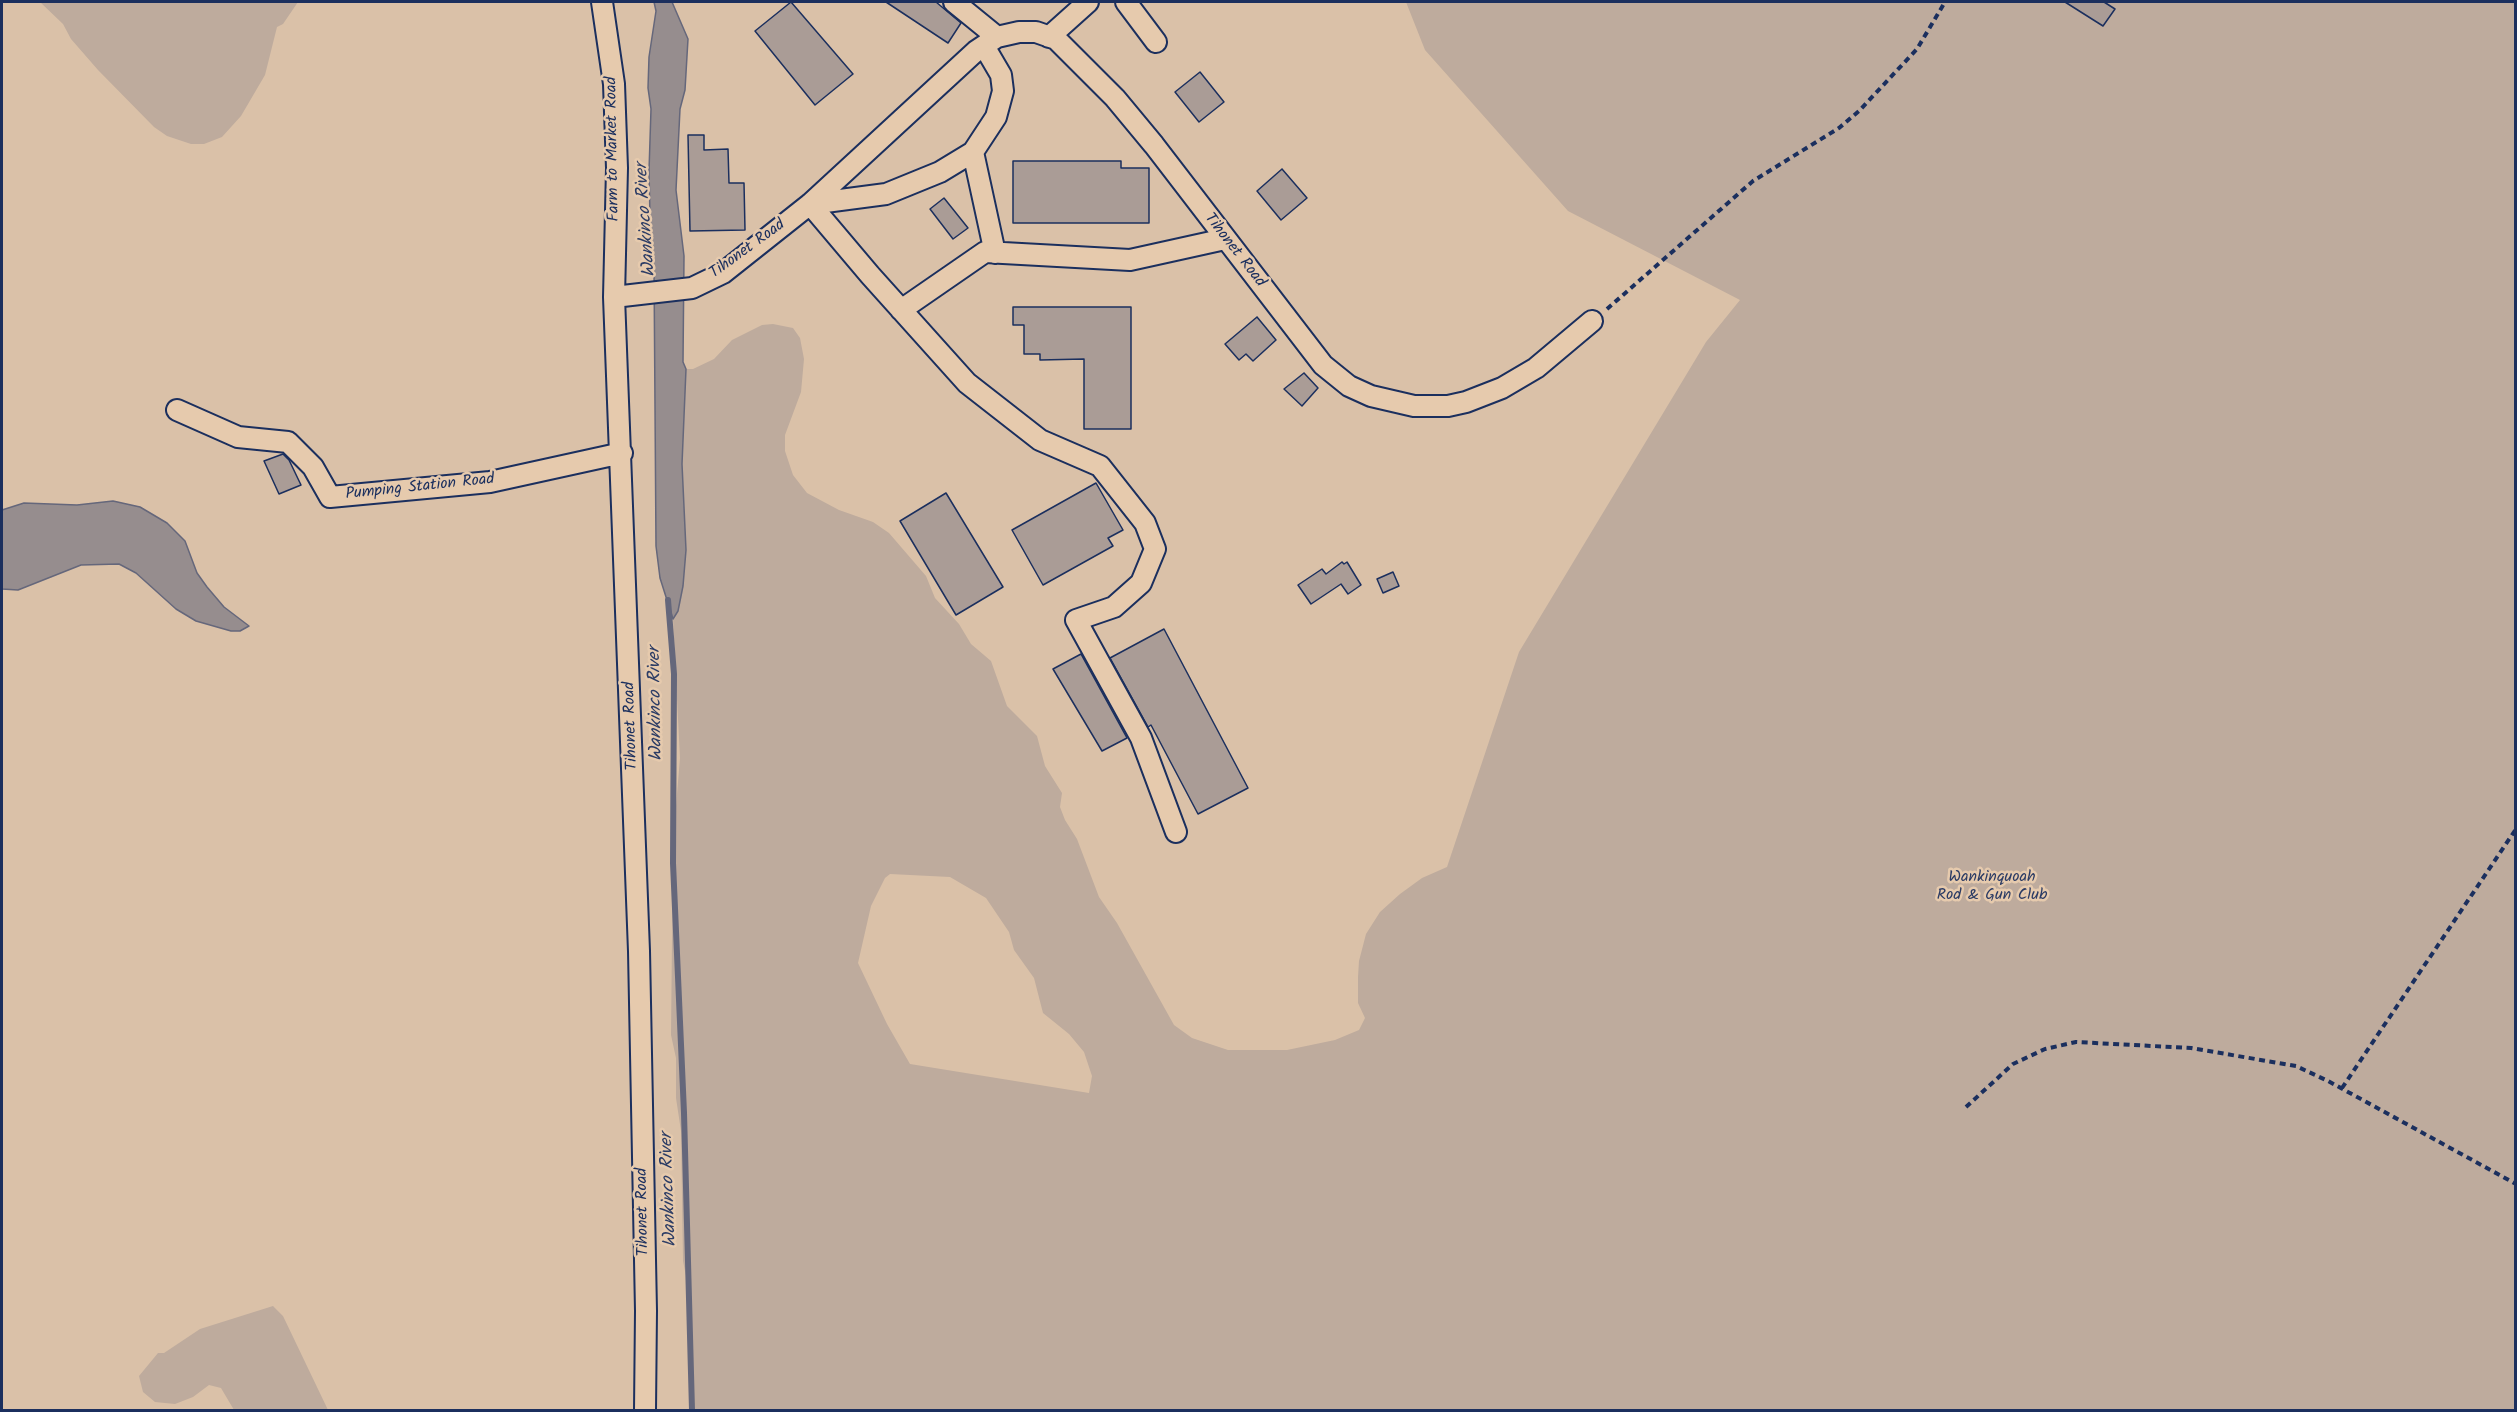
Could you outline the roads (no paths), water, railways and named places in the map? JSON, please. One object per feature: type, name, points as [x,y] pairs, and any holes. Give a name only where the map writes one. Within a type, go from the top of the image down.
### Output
[{"type":"street","name":"Farm to Market Road","points":[[602,2],[614,84],[617,168],[614,297]]},
{"type":"street","points":[[810,204],[886,194],[939,172],[973,152],[996,117],[1003,91],[1001,75],[990,42],[954,2]]},
{"type":"street","points":[[1049,37],[1088,2]]},
{"type":"street","points":[[1126,2],[1156,42]]},
{"type":"street","name":"Tihonet Road","points":[[645,1410],[640,963],[614,297],[692,288],[723,273],[810,204],[990,42],[1019,32],[1036,32],[1056,39],[1114,98],[1154,145],[1323,365],[1349,386],[1398,404],[1439,406],[1484,396],[1536,368],[1592,321]]},
{"type":"street","points":[[973,152],[995,253]]},
{"type":"street","points":[[810,204],[967,383],[1040,440],[1100,466],[1145,523],[1155,549],[1141,584],[1114,607],[1076,620],[1141,738],[1176,832]]},
{"type":"street","points":[[901,310],[985,252],[1130,260],[1225,239]]},
{"type":"street","name":"Pumping Station Road","points":[[177,410],[238,437],[288,442],[313,467],[330,497],[490,482],[621,453]]},
{"type":"waterway","name":"Wankinco River","points":[[668,600],[674,674],[673,863],[684,1113],[692,1410]]},
{"type":"park label","name":"Wankinquoah Rod & Gun Club","points":[[1992,887]]}]
